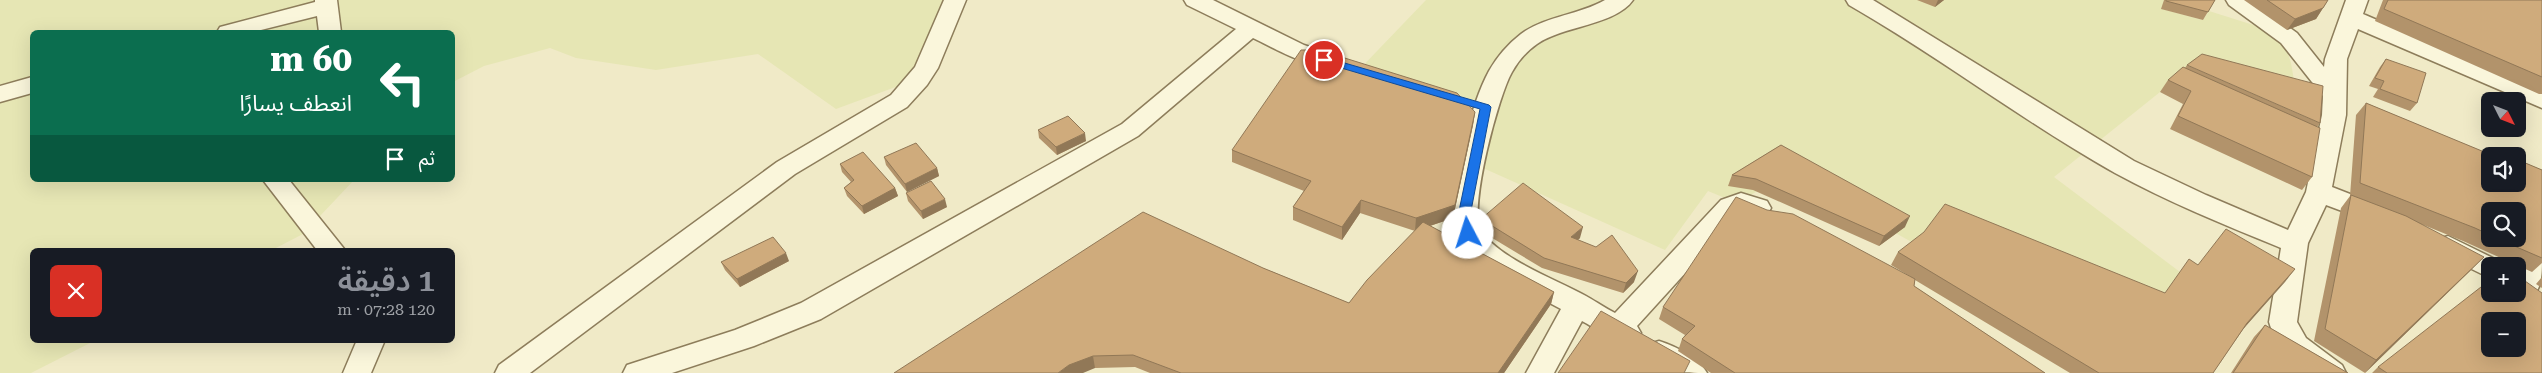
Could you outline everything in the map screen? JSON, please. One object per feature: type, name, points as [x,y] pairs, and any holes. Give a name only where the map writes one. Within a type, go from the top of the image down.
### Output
[{"type":"street","points":[[509,373],[786,168],[899,101],[913,90],[923,78],[955,0]]},
{"type":"street","points":[[1195,0],[1296,50],[1353,68]]},
{"type":"street","points":[[1622,0],[1592,16],[1549,28],[1528,39],[1506,59],[1476,104],[1464,216],[1468,233],[1488,256],[1578,304],[1693,373]]},
{"type":"street","points":[[1857,0],[1983,76],[2102,155],[2191,198],[2295,243]]},
{"type":"street","points":[[2237,0],[2289,38],[2333,93]]},
{"type":"street","points":[[235,30],[327,3],[330,30]]},
{"type":"street","points":[[2332,373],[2298,352],[2286,334],[2283,322],[2295,243],[2320,192],[2332,125],[2336,59],[2354,9],[2542,100]]},
{"type":"street","points":[[637,373],[744,338],[811,311],[1130,130],[1251,28]]},
{"type":"street","points":[[0,94],[30,86]]},
{"type":"street","points":[[277,182],[330,248]]},
{"type":"street","points":[[2320,192],[2402,226]]},
{"type":"street","points":[[1618,328],[1735,203],[1751,204],[1776,218]]},
{"type":"street","points":[[2430,237],[2481,263]]},
{"type":"street","points":[[2528,290],[2542,267]]},
{"type":"street","points":[[1540,373],[1578,304]]},
{"type":"street","points":[[356,373],[370,343]]},
{"type":"green space","points":[[0,0],[966,0],[951,41],[928,75],[836,109],[758,54],[656,70],[576,58],[550,48],[484,66],[455,81],[455,30],[30,30],[30,182],[352,182],[303,234],[276,248],[30,248],[30,343],[90,343],[31,373],[0,373]]},
{"type":"green space","points":[[1426,0],[2164,0],[2162,9],[2203,20],[2209,11],[2282,34],[2291,63],[2296,92],[2195,64],[2054,177],[2180,272],[2156,305],[1917,245],[1788,173],[1737,203],[1708,191],[1665,250],[1483,168],[1485,110],[1355,74]]},
{"type":"building","points":[[2166,0],[2215,0],[2208,12]]},
{"type":"building","points":[[2267,0],[2328,0],[2323,8],[2295,19]]},
{"type":"building","points":[[2388,0],[2542,0],[2542,77],[2384,9]]},
{"type":"building","points":[[1301,50],[1319,50],[1457,93],[1475,112],[1455,205],[1416,218],[1361,200],[1342,227],[1293,207],[1311,181],[1232,150]]},
{"type":"building","points":[[2202,54],[2323,86],[2320,123],[2187,65]]},
{"type":"building","points":[[2386,59],[2426,73],[2417,103],[2380,89],[2384,81],[2375,78]]},
{"type":"building","points":[[2183,67],[2320,128],[2312,177],[2178,116],[2191,91],[2168,80]]},
{"type":"building","points":[[2366,103],[2481,151],[2481,192],[2526,192],[2526,163],[2542,170],[2542,258],[2517,247],[2526,247],[2526,202],[2481,202],[2481,231],[2360,183]]},
{"type":"building","points":[[1068,116],[1085,133],[1056,147],[1038,130]]},
{"type":"building","points":[[916,143],[937,168],[905,184],[884,157]]},
{"type":"building","points":[[1781,145],[1910,216],[1884,236],[1756,179],[1732,175]]},
{"type":"building","points":[[863,152],[895,188],[862,206],[844,188],[854,180],[840,164]]},
{"type":"building","points":[[931,181],[945,199],[921,211],[906,193]]},
{"type":"building","points":[[1523,183],[1583,227],[1571,237],[1596,247],[1612,235],[1638,271],[1626,283],[1544,258],[1481,219]]},
{"type":"building","points":[[2351,195],[2406,216],[2484,257],[2481,257],[2481,260],[2376,360],[2325,329]]},
{"type":"building","points":[[1736,197],[1767,210],[1793,214],[1915,279],[1914,286],[2045,373],[1735,373],[1682,339],[1695,326],[1663,307]]},
{"type":"building","points":[[1945,204],[2165,293],[2189,259],[2198,265],[2226,229],[2295,269],[2247,323],[2213,373],[2099,373],[1898,252],[1924,232]]},
{"type":"building","points":[[1143,212],[1263,268],[1349,303],[1367,280],[1423,222],[1554,292],[1498,373],[1181,373],[1133,355],[1093,356],[1069,365],[1058,373],[894,373]]},
{"type":"building","points":[[773,237],[786,253],[737,279],[721,262]]},
{"type":"building","points":[[2526,282],[2542,293],[2542,373],[2387,373],[2378,367],[2481,287],[2481,302],[2526,302]]},
{"type":"building","points":[[1601,311],[1690,361],[1684,373],[1558,373]]},
{"type":"building","points":[[2265,325],[2348,373],[2233,373]]},
{"type":"route","points":[[1324,60],[1485,107],[1464,216],[1468,233]]}]
